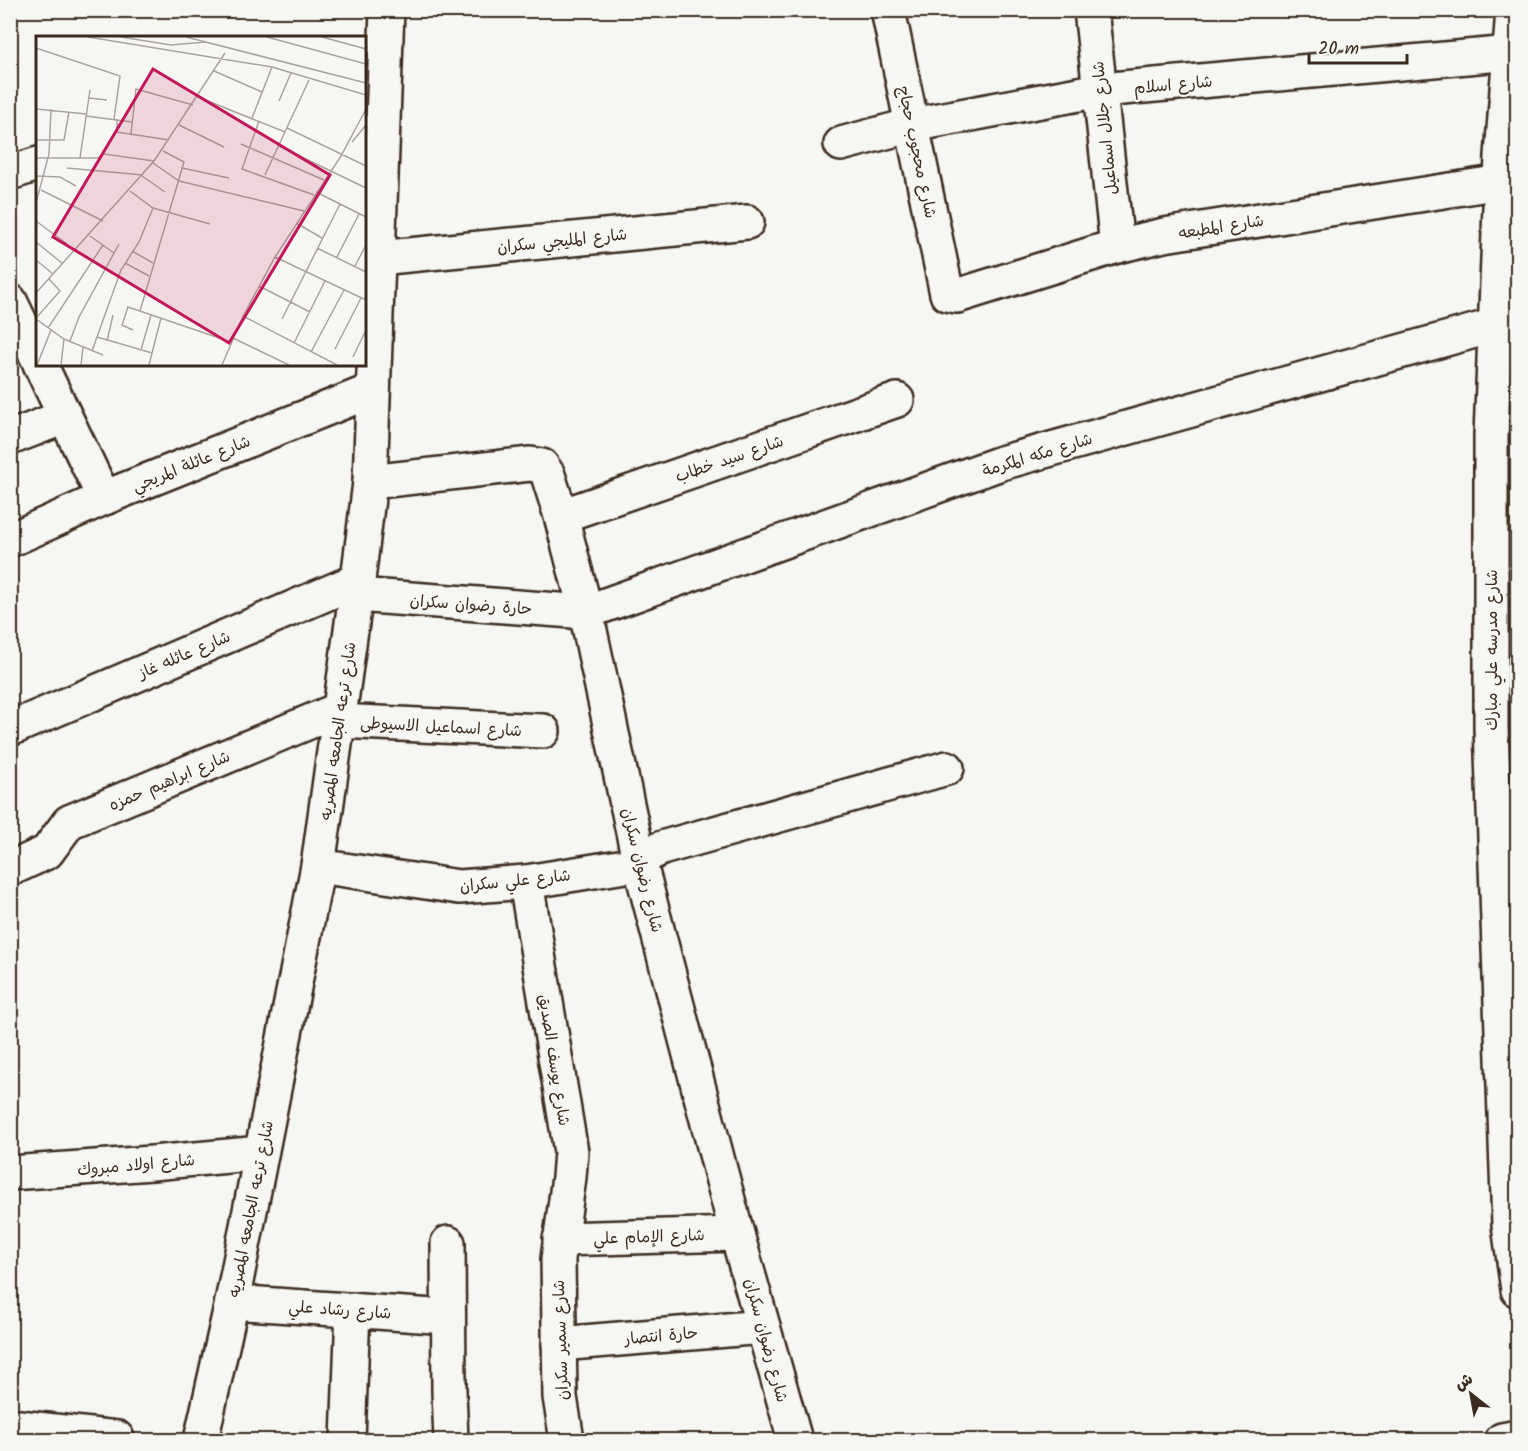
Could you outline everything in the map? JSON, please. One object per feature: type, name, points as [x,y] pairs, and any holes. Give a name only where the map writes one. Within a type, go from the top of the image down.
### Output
[{"type":"street","name":"شارع ترعه الجامعه المصريه","points":[[201,1440],[232,1302],[318,866],[357,588],[370,482],[378,258],[375,76],[387,10]]},
{"type":"street","name":"شارع محجوب حجاج","points":[[888,10],[947,294]]},
{"type":"street","name":"شارع مدرسه علي مبارك","points":[[1513,10],[1507,164],[1496,325],[1504,435],[1504,725],[1508,975],[1514,1225],[1518,1290]]},
{"type":"street","name":"شارع جلال اسماعيل","points":[[1097,11],[1100,90],[1117,246]]},
{"type":"street","name":"شارع اسلام","points":[[841,144],[912,125],[1100,90],[1510,53]]},
{"type":"street","name":"شارع المطبعه","points":[[947,294],[957,296],[1117,246],[1164,234],[1507,164]]},
{"type":"street","points":[[10,173],[36,165]]},
{"type":"street","name":"شارع المليجي سكران","points":[[378,258],[747,222]]},
{"type":"street","points":[[10,301],[36,355]]},
{"type":"street","name":"شارع مكه المكرمة","points":[[586,612],[1001,463],[1496,325]]},
{"type":"street","points":[[41,366],[104,498]]},
{"type":"street","name":"شارع عائلة المريجي","points":[[10,540],[104,498],[373,390]]},
{"type":"street","name":"شارع سيد خطاب","points":[[561,516],[897,400]]},
{"type":"street","points":[[10,438],[64,417]]},
{"type":"street","name":"شارع رضوان سكران","points":[[370,482],[530,464],[542,466],[548,475],[586,612],[639,860],[737,1234],[795,1440]]},
{"type":"street","name":"حارة رضوان سكران","points":[[357,588],[586,612]]},
{"type":"street","name":"شارع عائله غاز","points":[[10,729],[357,588]]},
{"type":"street","name":"شارع اسماعيل الاسيوطى","points":[[339,715],[543,731]]},
{"type":"street","name":"شارع ابراهيم حمزه","points":[[10,869],[47,852],[69,822],[339,715]]},
{"type":"street","name":"شارع علي سكران","points":[[318,866],[459,887],[526,882],[625,866],[665,847],[947,768]]},
{"type":"street","name":"شارع يوسف الصديق","points":[[526,882],[571,1152],[560,1239]]},
{"type":"street","name":"شارع اولاد مبروك","points":[[10,1173],[261,1153]]},
{"type":"street","name":"شارع الإمام علي","points":[[560,1239],[737,1234]]},
{"type":"street","name":"شارع سمير سكران","points":[[560,1239],[558,1259],[560,1397],[567,1440]]},
{"type":"street","points":[[448,1243],[451,1440]]},
{"type":"street","name":"شارع رشاد علي","points":[[232,1302],[448,1317]]},
{"type":"street","points":[[348,1440],[353,1310]]},
{"type":"street","name":"حارة انتصار","points":[[559,1344],[763,1327]]},
{"type":"street","points":[[10,1426],[117,1438]]},
{"type":"street","points":[[1502,1440],[1518,1437]]}]
